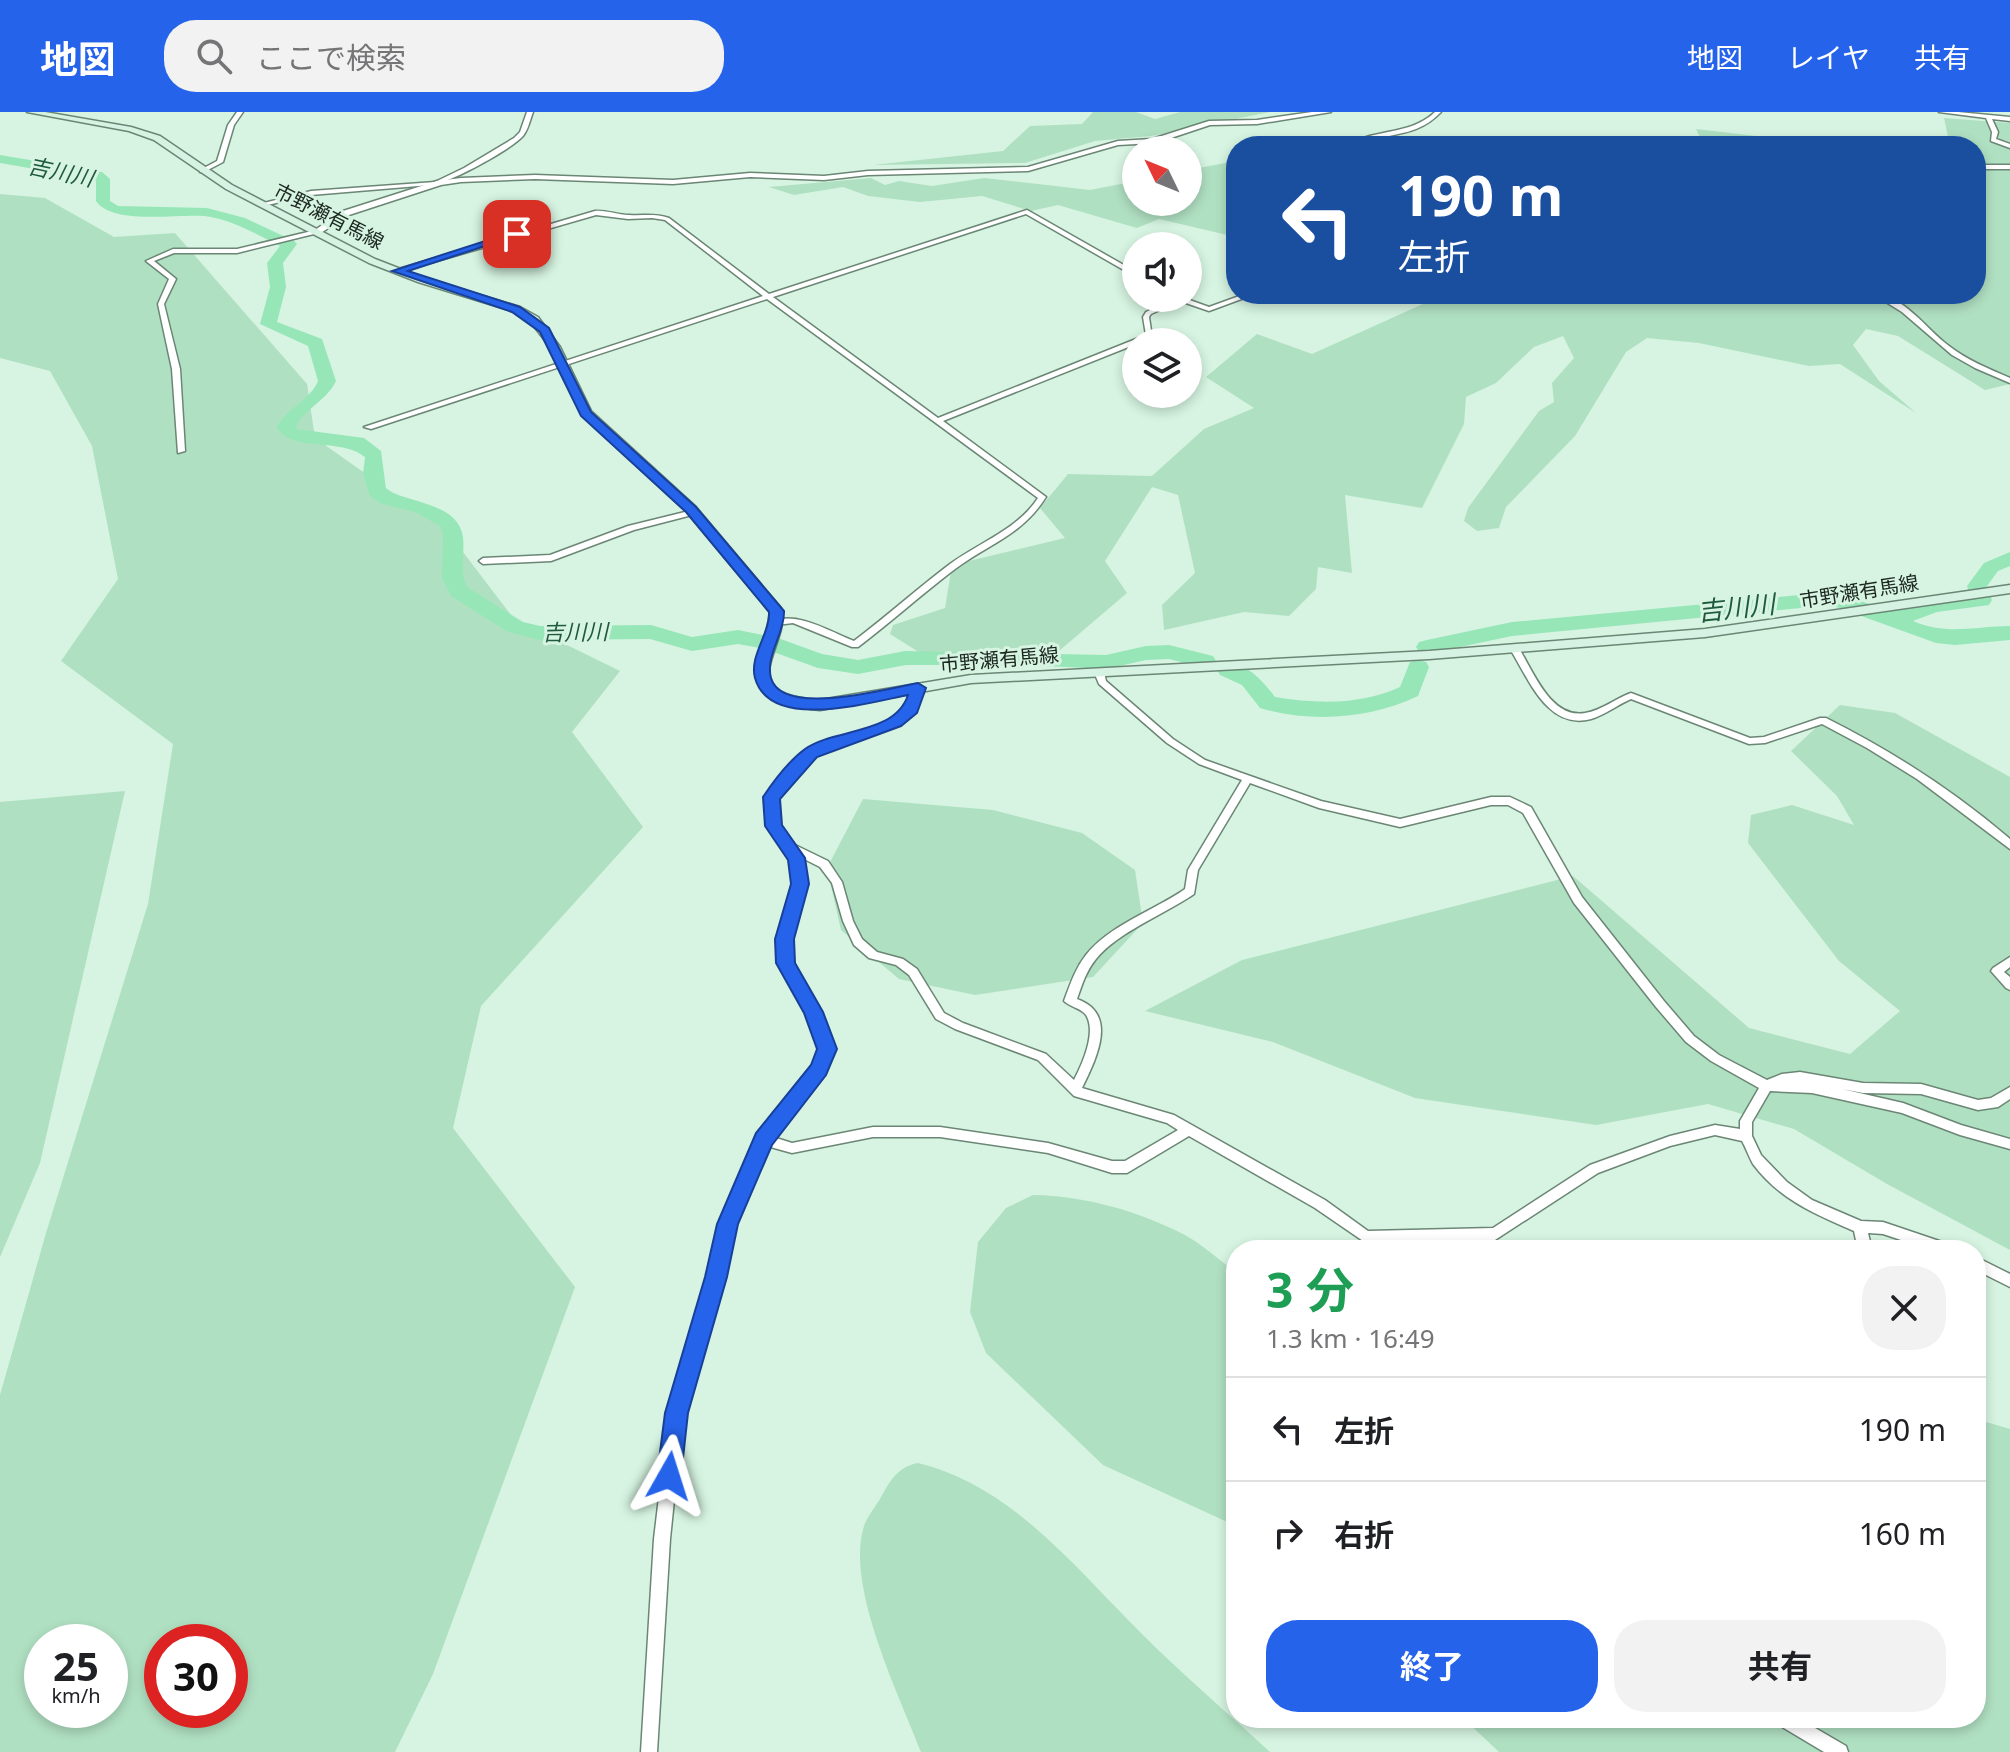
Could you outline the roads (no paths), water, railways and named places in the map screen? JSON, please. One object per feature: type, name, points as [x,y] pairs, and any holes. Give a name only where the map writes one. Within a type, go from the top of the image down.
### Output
[{"type":"main road","name":"市野瀬有馬線","points":[[31,112],[157,138],[202,171],[310,233],[397,271],[516,309],[545,330],[586,413],[596,426],[693,512],[776,611],[777,624],[763,660],[763,678],[772,692],[795,704],[820,705],[971,679],[1515,649],[1705,633],[2010,589]]},
{"type":"street","points":[[202,171],[220,162],[231,125],[240,112]]},
{"type":"street","points":[[181,451],[176,369],[161,304],[173,279],[149,261],[173,251],[231,252],[271,244],[310,233],[346,213],[453,178],[523,133],[530,112]]},
{"type":"street","points":[[263,204],[311,193],[535,177],[673,182],[750,175],[802,179],[1028,169],[1118,143],[1153,141],[1209,123],[1257,122],[1327,112]]},
{"type":"street","points":[[1384,136],[1411,131],[1438,112]]},
{"type":"street","points":[[1942,112],[2010,119]]},
{"type":"street","points":[[1989,118],[1995,132],[1993,140],[2010,146]]},
{"type":"street","points":[[1986,167],[2010,167]]},
{"type":"street","points":[[368,427],[1027,212],[1122,267]]},
{"type":"street","points":[[397,271],[595,213],[628,217],[657,215],[667,219],[768,297],[1042,497],[1034,512],[953,566],[855,645],[794,620],[777,624]]},
{"type":"street","points":[[1202,307],[1209,309],[1226,303]]},
{"type":"street","points":[[1898,304],[1945,346],[1972,365],[2010,381]]},
{"type":"street","points":[[937,421],[1150,336],[1146,317],[1150,312]]},
{"type":"street","points":[[483,561],[551,558],[631,528],[693,512]]},
{"type":"street","points":[[1515,649],[1551,706],[1572,717],[1585,717],[1631,696],[1749,741],[1765,740],[1823,720],[1923,781],[1985,823],[2010,845]]},
{"type":"street","points":[[1099,672],[1102,682],[1170,741],[1202,762],[1319,804],[1400,823],[1491,801],[1510,801],[1527,810],[1578,900],[1690,1039],[1715,1058],[1767,1086],[1812,1088],[1903,1108],[2010,1144]]},
{"type":"street","points":[[649,1752],[662,1539],[676,1413],[716,1277],[728,1224],[764,1139],[819,1069],[827,1049],[813,1012],[786,963],[785,939],[800,884],[796,858],[773,826],[772,797],[811,753],[895,722],[911,710],[918,688]]},
{"type":"street","points":[[1075,1089],[1094,1047],[1094,1018],[1090,1010],[1070,1001],[1075,982],[1093,953],[1110,936],[1190,891],[1193,870],[1247,780]]},
{"type":"street","points":[[785,844],[824,864],[837,882],[848,921],[858,942],[873,955],[899,962],[913,972],[940,1016],[1042,1057],[1075,1089],[1170,1119],[1320,1204],[1366,1237],[1495,1234],[1594,1169],[1670,1141],[1715,1130],[1746,1136]]},
{"type":"street","points":[[2010,961],[1997,971],[2010,985]]},
{"type":"street","points":[[1919,1240],[1883,1228],[1860,1227],[1807,1204],[1783,1186],[1757,1159],[1746,1136],[1746,1121],[1767,1086],[1782,1079],[1800,1077],[1863,1088],[1921,1089],[1978,1105],[1994,1103],[2010,1092]]},
{"type":"street","points":[[764,1139],[792,1148],[873,1132],[940,1132],[1048,1148],[1112,1167],[1127,1167],[1187,1131]]},
{"type":"street","points":[[1860,1227],[1863,1240]]},
{"type":"street","points":[[1986,1268],[2010,1281]]},
{"type":"street","points":[[1804,1728],[1840,1752]]},
{"type":"waterway","name":"吉川川","points":[[0,159],[97,175],[103,179],[103,201],[115,210],[207,212],[240,221],[289,244],[275,263],[278,287],[268,324],[316,343],[327,381],[319,395],[290,420],[286,427],[289,433],[358,442],[374,455],[372,474],[377,492],[389,500],[422,508],[448,523],[453,535],[452,578],[458,591],[516,627],[540,633],[651,632],[692,644],[738,637],[770,643],[818,661],[858,667],[905,658],[1026,658],[1106,662],[1146,653],[1169,652],[1205,661]]},
{"type":"waterway","name":"吉川川","points":[[1891,618],[1915,614],[1933,606],[1982,600],[1977,586],[1991,567],[2010,558]]},
{"type":"waterway","name":"吉川川","points":[[1427,647],[1512,629],[1832,598],[1891,618]]},
{"type":"waterway","points":[[1891,618],[1917,631],[1945,638],[2010,633]]},
{"type":"waterway","name":"吉川川","points":[[1228,670],[1250,680],[1268,703],[1340,709],[1377,704],[1410,691],[1418,667]]}]
